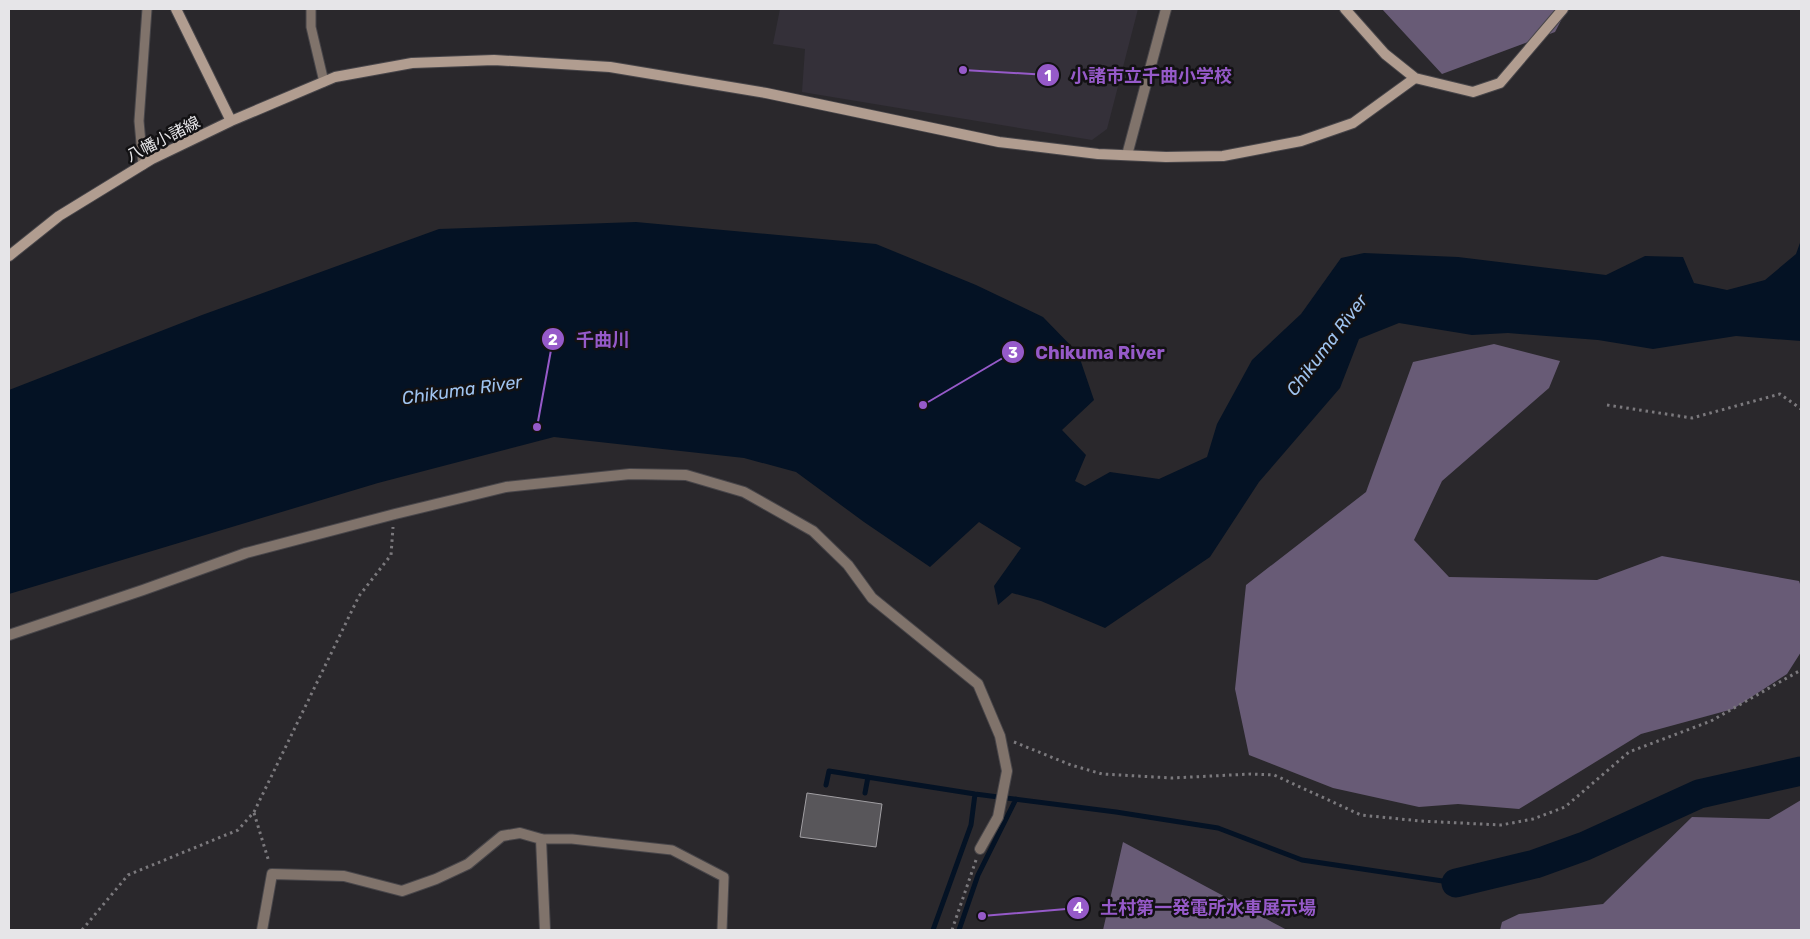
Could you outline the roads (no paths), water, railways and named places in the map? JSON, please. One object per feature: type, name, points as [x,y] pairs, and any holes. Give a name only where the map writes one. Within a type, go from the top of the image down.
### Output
[{"type":"street","points":[[176,9],[231,121]]},
{"type":"street","points":[[1127,155],[1166,9]]},
{"type":"street","points":[[1345,9],[1385,54],[1415,78],[1473,92],[1500,83],[1563,9]]},
{"type":"street","name":"八幡小諸線","points":[[9,256],[58,216],[143,165],[231,121],[335,77],[412,63],[494,60],[610,67],[766,93],[999,142],[1098,154],[1166,157],[1223,156],[1301,141],[1353,123],[1415,78]]},
{"type":"street","points":[[9,635],[246,553],[395,514],[506,488],[630,474],[686,475],[744,492],[813,531],[848,565],[872,598],[978,684],[1000,736],[1006,772],[998,817],[980,849]]},
{"type":"street","points":[[262,930],[272,874],[344,876],[402,891],[436,879],[468,864],[502,836],[520,833],[541,839],[546,930]]},
{"type":"lane","points":[[143,165],[139,121],[147,9]]},
{"type":"lane","points":[[311,9],[311,26],[324,82]]},
{"type":"lane","points":[[541,839],[572,839],[672,850],[724,877],[722,930]]},
{"type":"water","points":[[636,222],[876,244],[976,285],[1043,317],[1078,353],[1094,400],[1062,430],[1086,455],[1075,481],[1085,486],[1110,472],[1159,479],[1207,457],[1217,424],[1252,360],[1301,314],[1341,258],[1364,253],[1458,257],[1606,275],[1645,256],[1683,257],[1694,283],[1727,290],[1765,280],[1796,254],[1801,240],[1801,341],[1736,336],[1653,349],[1598,340],[1508,333],[1472,335],[1399,323],[1359,339],[1340,388],[1259,482],[1210,557],[1105,628],[1041,601],[1012,593],[998,605],[994,586],[1021,548],[979,522],[930,567],[796,472],[744,458],[554,437],[378,483],[9,594],[9,390],[202,315],[439,229]]},
{"type":"waterway","points":[[826,785],[829,771],[975,794],[1116,812],[1218,828],[1302,860],[1456,883]]},
{"type":"waterway","points":[[1456,883],[1535,864],[1585,846],[1699,794],[1801,771]]},
{"type":"waterway","points":[[865,793],[868,777]]},
{"type":"waterway","points":[[933,930],[971,825],[975,794]]},
{"type":"waterway","points":[[959,930],[978,875],[1016,799]]},
{"type":"place","name":"小諸市立千曲小学校","points":[[963,70]]},
{"type":"place","name":"Chikuma River","points":[[923,405]]},
{"type":"place","name":"千曲川","points":[[537,427]]},
{"type":"place","name":"土村第一発電所水車展示場","points":[[982,916]]}]
